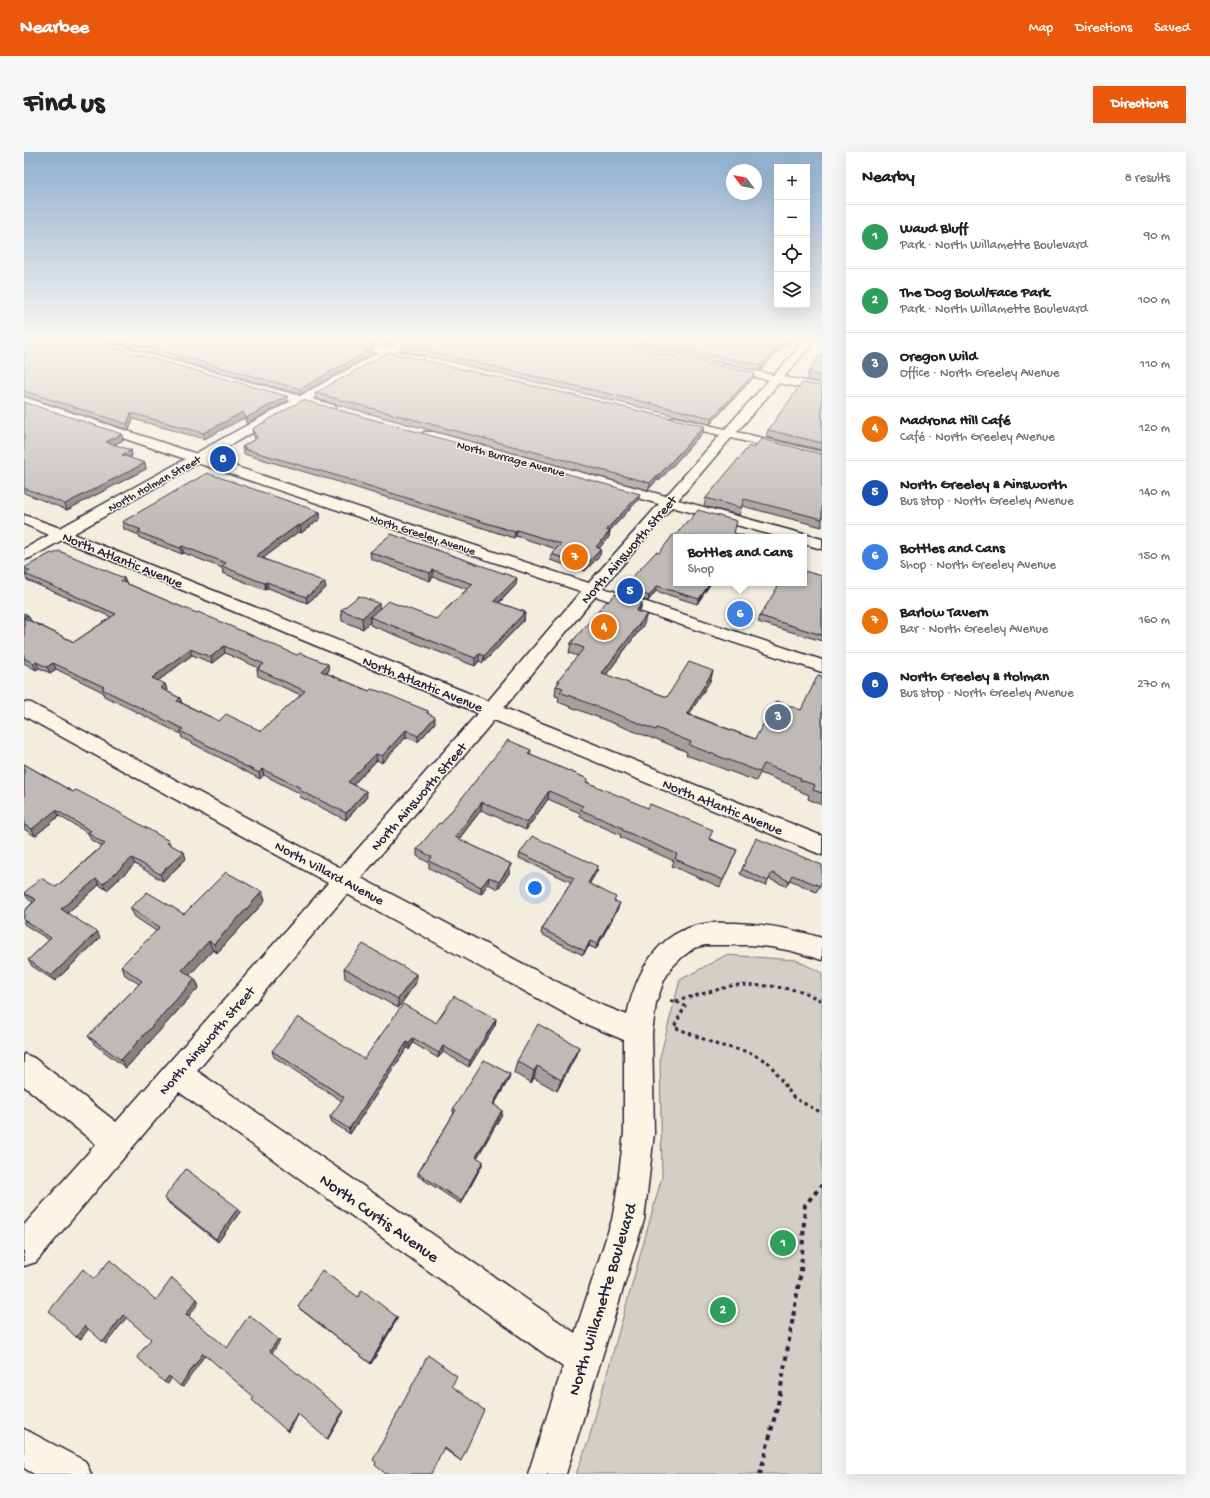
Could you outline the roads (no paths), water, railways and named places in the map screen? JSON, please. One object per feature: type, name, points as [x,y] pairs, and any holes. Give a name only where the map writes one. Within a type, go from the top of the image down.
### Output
[{"type":"street","name":"North Greeley Avenue","points":[[26,402],[822,666]]},
{"type":"street","name":"North Holman Street","points":[[24,555],[297,402]]},
{"type":"street","points":[[306,402],[346,413]]},
{"type":"street","name":"North Ainsworth Street","points":[[24,1250],[491,711],[592,590],[756,402]]},
{"type":"street","points":[[666,419],[822,456]]},
{"type":"street","name":"North Burrage Avenue","points":[[415,432],[785,534]]},
{"type":"street","name":"North Atlantic Avenue","points":[[24,519],[822,846]]},
{"type":"street","points":[[807,540],[822,544]]},
{"type":"street","name":"North Villard Avenue","points":[[24,708],[590,1013],[638,1033]]},
{"type":"street","name":"North Willamette Boulevard","points":[[547,1474],[628,1220],[634,1182],[639,1132],[638,1033],[643,998],[654,972],[670,952],[684,942],[700,935],[752,934],[782,938],[822,949]]},
{"type":"street","points":[[24,1068],[118,1142]]},
{"type":"street","name":"North Curtis Avenue","points":[[177,1074],[584,1360]]},
{"type":"street","points":[[24,1448],[72,1474]]},
{"type":"place","name":"North Greeley & Holman","points":[[223,459]]},
{"type":"place","name":"Barlow Tavern","points":[[575,557]]},
{"type":"place","name":"North Greeley & Ainsworth","points":[[630,591]]},
{"type":"place","name":"Bottles and Cans","points":[[740,614]]},
{"type":"place","name":"Madrona Hill Café","points":[[604,627]]},
{"type":"place","name":"Oregon Wild","points":[[778,717]]},
{"type":"place","name":"Waud Bluff","points":[[783,1243]]},
{"type":"place","name":"The Dog Bowl/Face Park","points":[[723,1310]]}]
